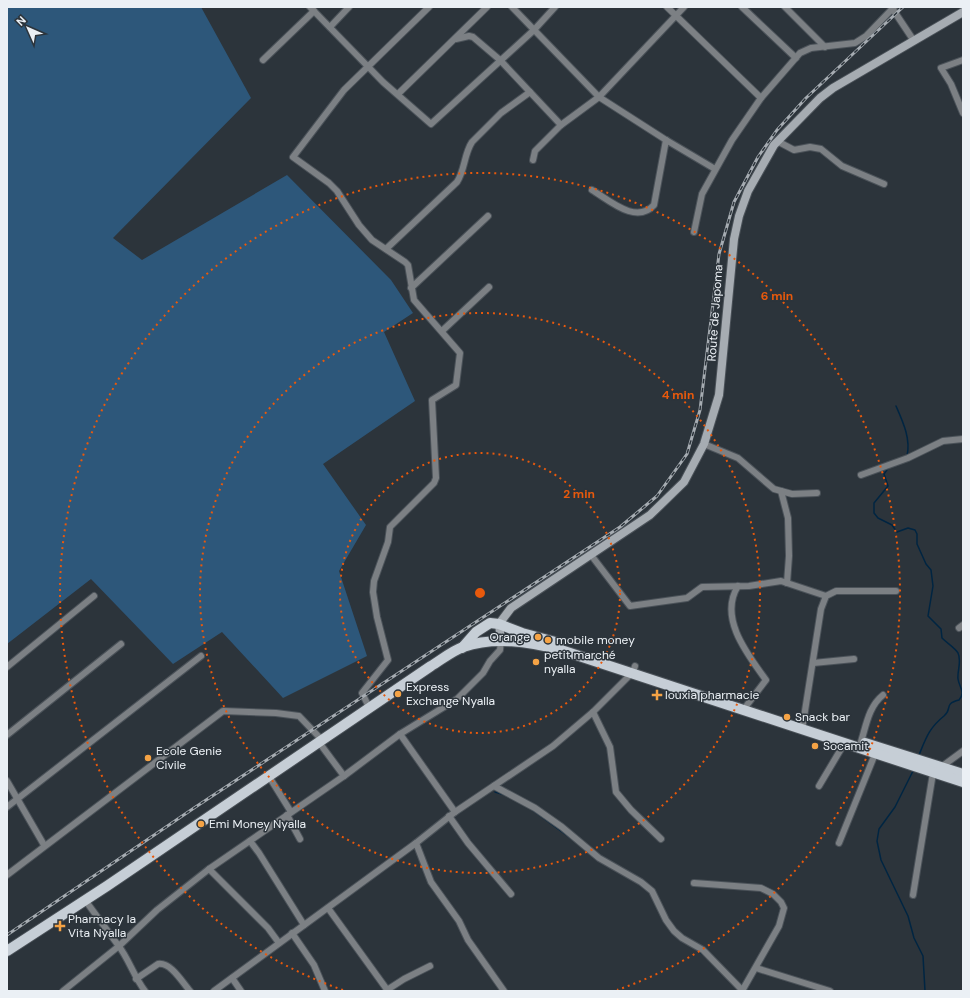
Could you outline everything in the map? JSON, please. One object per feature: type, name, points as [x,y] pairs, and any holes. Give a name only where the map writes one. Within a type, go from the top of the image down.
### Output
[{"type":"main road","points":[[462,648],[476,632],[485,626],[490,623],[499,624],[540,641],[747,705],[844,744],[860,745],[875,754],[937,770],[963,774]]},
{"type":"main road","points":[[7,951],[431,666],[462,648],[479,644],[501,641],[540,641]]},
{"type":"main road","points":[[634,669],[804,728],[937,770],[963,782]]},
{"type":"street","points":[[330,27],[348,7]]},
{"type":"street","points":[[369,707],[362,694],[386,664],[389,656],[377,617],[373,592],[374,581],[388,542],[390,527],[434,483],[436,473],[432,400],[456,385],[460,353],[414,300],[408,266],[400,258],[368,236],[345,205],[340,195],[329,183],[293,157],[344,90],[429,7]]},
{"type":"street","points":[[398,94],[488,7]]},
{"type":"street","points":[[512,7],[599,97],[666,140],[715,168]]},
{"type":"street","points":[[264,60],[312,9],[369,65],[383,82],[398,94],[428,123],[432,124],[534,30],[555,7]]},
{"type":"street","points":[[667,7],[761,98]]},
{"type":"street","points":[[533,160],[535,151],[561,125],[599,97],[684,7]]},
{"type":"street","points":[[742,7],[796,58]]},
{"type":"street","points":[[785,7],[824,46]]},
{"type":"street","points":[[694,232],[700,200],[715,168],[761,98],[796,58],[807,49],[824,46],[849,45],[863,38],[893,7],[914,41]]},
{"type":"street","name":"Route de Japoma","points":[[499,624],[511,608],[659,508],[684,482],[704,444],[722,384],[726,307],[734,239],[739,216],[748,191],[764,160],[777,142],[824,95],[963,12]]},
{"type":"street","points":[[456,39],[469,36],[474,37],[500,60],[561,125]]},
{"type":"street","points":[[963,60],[941,68],[951,84],[963,113]]},
{"type":"street","points":[[386,248],[457,182],[463,173],[469,147],[472,142],[501,113],[530,92]]},
{"type":"street","points":[[592,190],[628,211],[641,213],[650,210],[654,206],[666,140]]},
{"type":"street","points":[[777,142],[794,150],[810,147],[821,149],[842,166],[884,184]]},
{"type":"street","points":[[411,288],[488,216]]},
{"type":"street","points":[[442,331],[490,287]]},
{"type":"street","points":[[861,475],[908,458],[943,442],[963,439]]},
{"type":"street","points":[[704,444],[738,458],[769,486],[792,494],[817,492]]},
{"type":"street","points":[[781,491],[788,518],[789,556],[787,582]]},
{"type":"street","points":[[591,555],[630,606],[687,598],[702,586],[760,585],[781,581],[826,596]]},
{"type":"street","points":[[738,586],[735,590],[731,608],[734,627],[743,648],[766,680],[747,705]]},
{"type":"street","points":[[804,728],[821,609],[826,596],[836,591],[896,592]]},
{"type":"street","points":[[7,668],[94,596]]},
{"type":"street","points":[[63,991],[119,946],[157,910],[208,869],[250,842],[344,776],[400,734],[457,699],[475,683],[500,650],[501,641],[499,624]]},
{"type":"street","points":[[7,735],[121,644]]},
{"type":"street","points":[[7,807],[201,656]]},
{"type":"street","points":[[813,663],[854,659]]},
{"type":"street","points":[[214,991],[416,843],[454,812],[553,746],[593,712],[634,669]]},
{"type":"street","points":[[860,745],[871,709],[882,695]]},
{"type":"street","points":[[7,875],[44,845],[223,711],[300,716],[320,740],[344,776]]},
{"type":"street","points":[[593,712],[610,747],[616,792],[631,810],[661,839]]},
{"type":"street","points":[[400,734],[454,812]]},
{"type":"street","points":[[818,786],[844,744]]},
{"type":"street","points":[[913,896],[937,770],[963,751]]},
{"type":"street","points":[[839,843],[848,816],[875,754]]},
{"type":"street","points":[[268,775],[289,814],[300,839]]},
{"type":"street","points":[[7,781],[44,845]]},
{"type":"street","points":[[494,786],[535,808],[562,827],[599,858],[641,882],[652,891],[666,920],[674,932],[703,950],[742,991],[779,926],[784,908],[781,902],[773,894],[761,888],[694,883]]},
{"type":"street","points":[[449,816],[468,843],[511,894]]},
{"type":"street","points":[[250,842],[259,853],[304,925]]},
{"type":"street","points":[[416,843],[431,882],[455,915],[468,940],[504,991]]},
{"type":"street","points":[[208,869],[268,928],[280,943]]},
{"type":"street","points":[[85,900],[110,936],[119,946],[136,979],[145,991]]},
{"type":"street","points":[[328,908],[388,990],[404,979],[430,966]]},
{"type":"street","points":[[292,933],[314,965],[325,991]]},
{"type":"street","points":[[136,979],[161,963],[169,968],[190,991]]},
{"type":"street","points":[[756,968],[830,991]]},
{"type":"street","points":[[232,978],[241,991]]},
{"type":"shaded area","points":[[7,7],[201,7],[251,98],[113,238],[142,260],[287,175],[391,280],[413,313],[384,332],[415,401],[323,464],[366,525],[339,571],[367,656],[283,698],[222,632],[173,664],[91,579],[7,644]]},
{"type":"waterway","points":[[896,406],[904,424],[907,437],[907,456]]},
{"type":"waterway","points":[[889,467],[884,474],[888,486],[874,503],[874,513],[878,518],[892,525],[897,532],[908,528],[915,530],[917,534],[917,544],[926,564],[931,570],[933,586],[928,616],[941,629],[942,638],[957,651],[960,659],[958,676],[962,692],[961,697],[959,700],[951,703],[947,713],[931,729],[919,755]]},
{"type":"waterway","points":[[913,771],[895,807],[879,829],[877,841],[881,860],[908,916],[914,938],[923,956],[925,991]]},
{"type":"waterway","points":[[495,792],[505,795]]},
{"type":"waterway","points":[[531,809],[573,840]]},
{"type":"waterway","points":[[603,863],[627,877]]},
{"type":"waterway","points":[[674,934],[705,956]]},
{"type":"railway","points":[[7,935],[194,808],[620,527],[657,496],[687,454],[700,410],[719,254],[734,202],[758,157],[777,130],[806,98],[903,7]]},
{"type":"place","name":"Orange","points":[[538,637]]},
{"type":"place","name":"mobile money","points":[[548,640]]},
{"type":"place","name":"petit marché nyalla","points":[[536,662]]},
{"type":"place","name":"Express Exchange Nyalla","points":[[398,694]]},
{"type":"place","name":"louxia pharmacie","points":[[657,695]]},
{"type":"place","name":"Snack bar","points":[[787,717]]},
{"type":"place","name":"Socamit","points":[[815,746]]},
{"type":"place","name":"Ecole Genie Civile","points":[[148,758]]},
{"type":"place","name":"Emi Money Nyalla","points":[[201,824]]},
{"type":"place","name":"Pharmacy la Vita Nyalla","points":[[60,926]]}]
